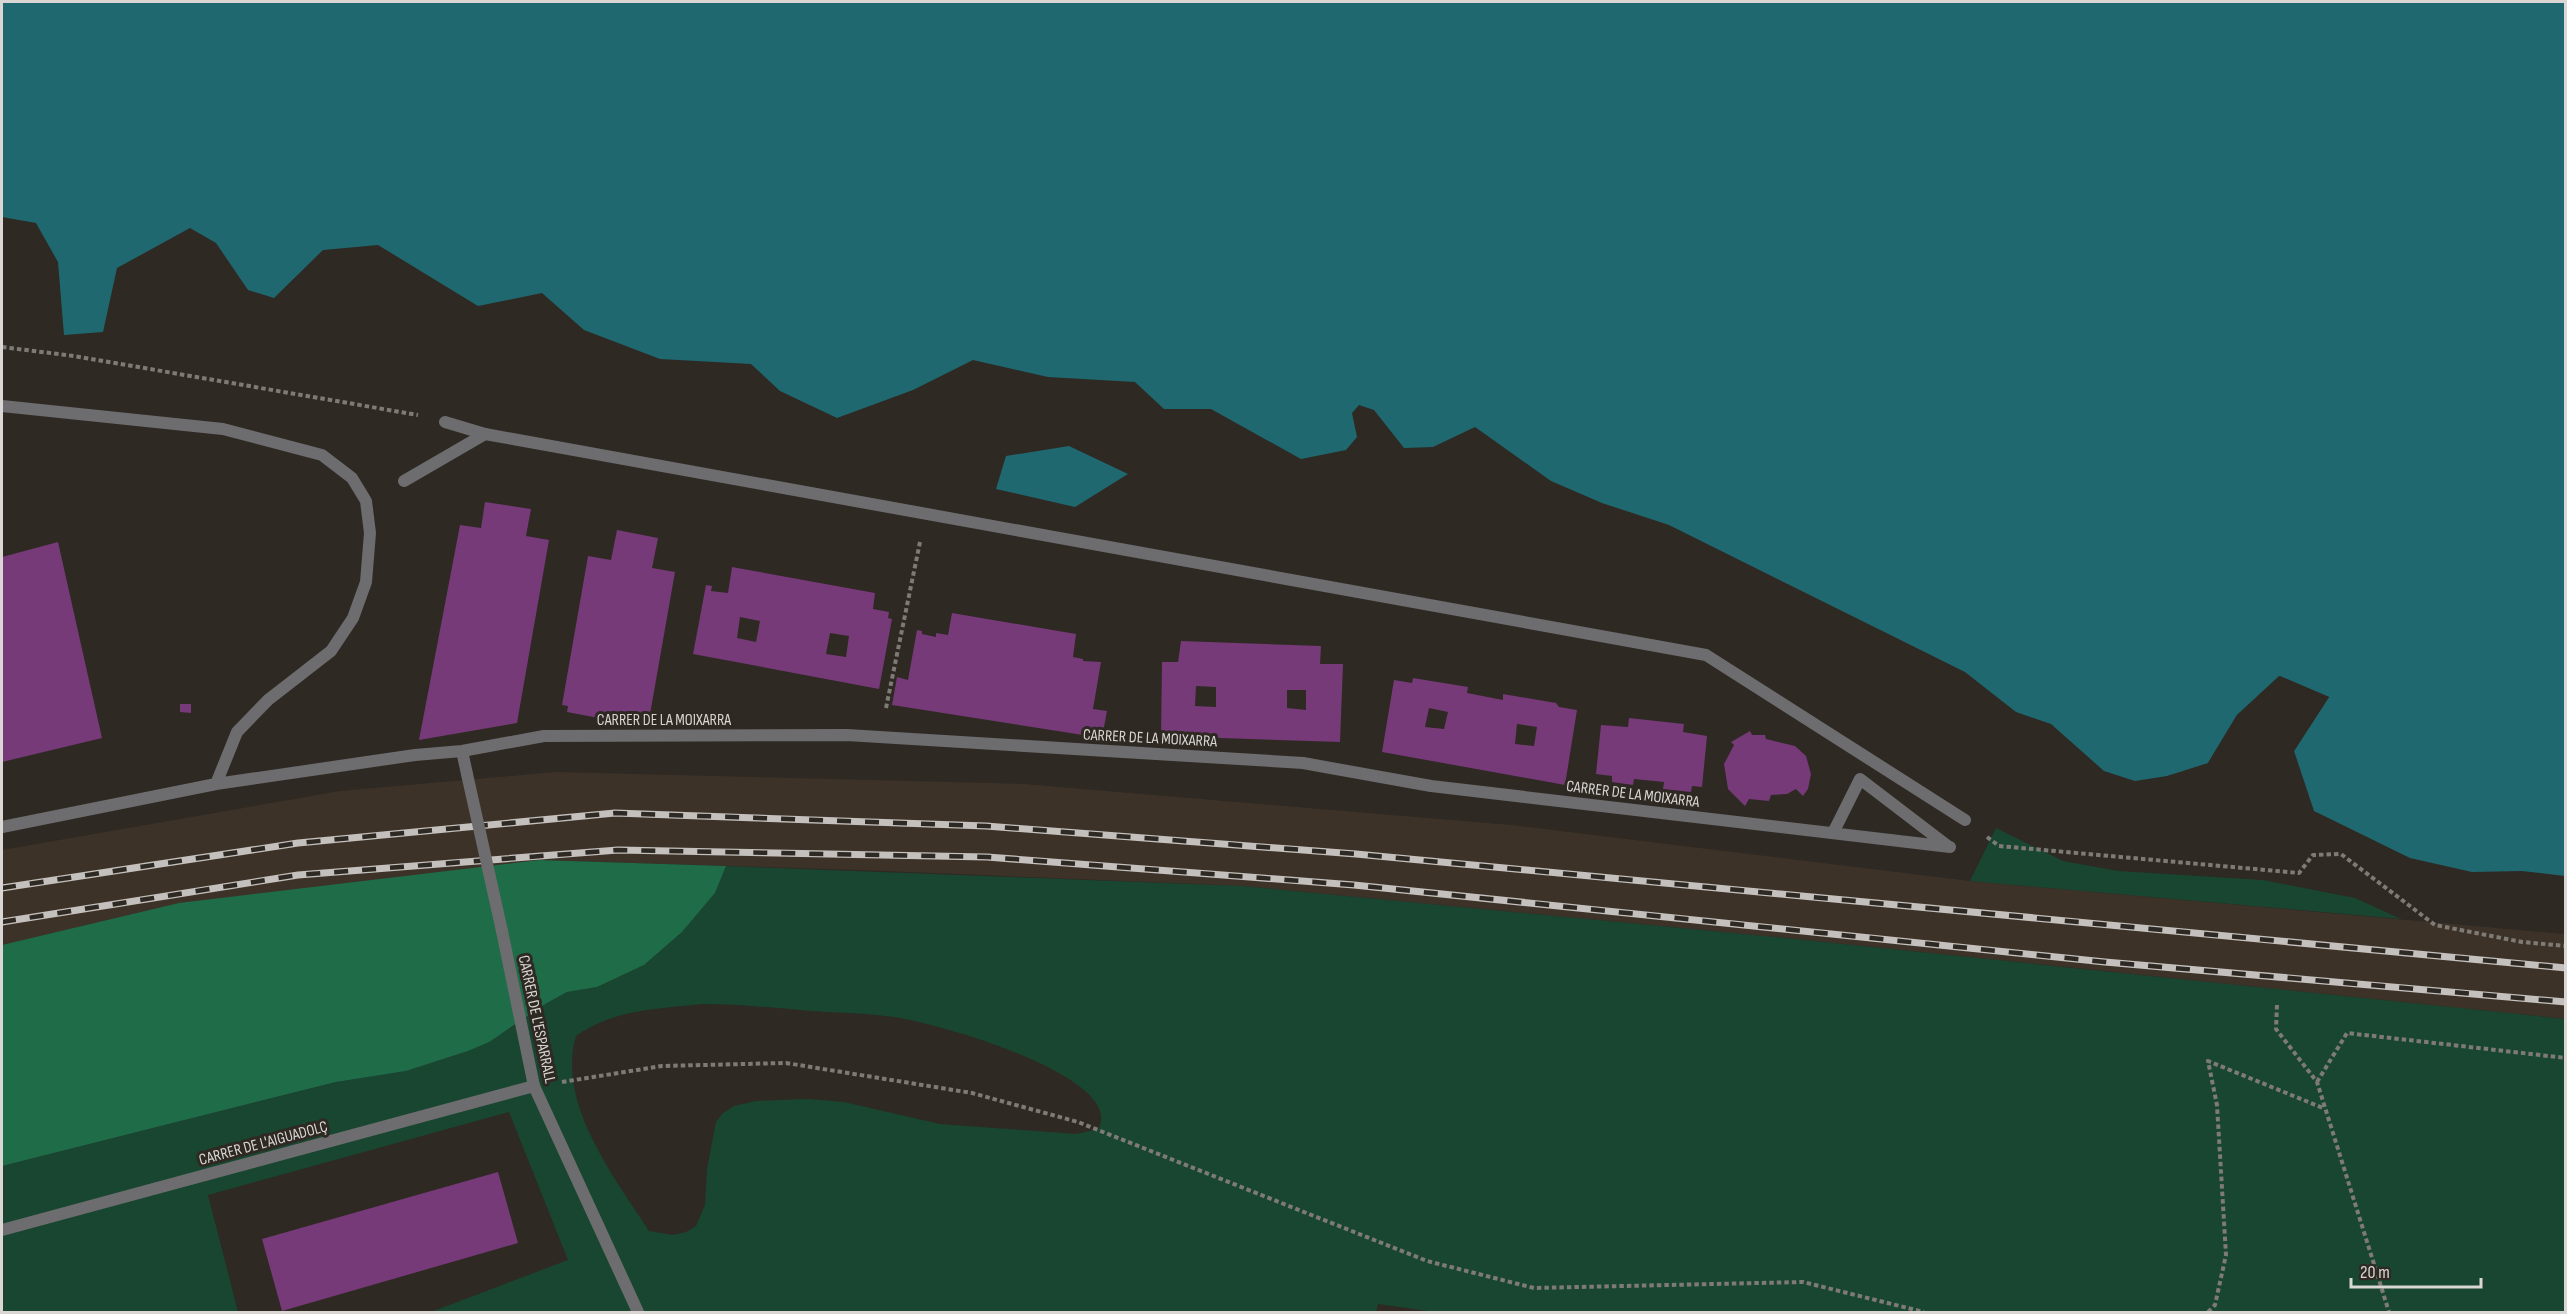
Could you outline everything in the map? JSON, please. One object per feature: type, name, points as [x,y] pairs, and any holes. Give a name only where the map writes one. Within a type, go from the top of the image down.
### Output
[{"type":"street","points":[[2,406],[223,429],[322,455],[352,478],[366,501],[370,533],[366,582],[352,618],[331,651],[268,700],[237,732],[216,784]]},
{"type":"street","points":[[445,422],[485,434],[1706,655],[1965,820]]},
{"type":"street","points":[[404,481],[485,434]]},
{"type":"street","name":"CARRER DE LA MOIXARRA","points":[[2,827],[216,784],[415,755],[462,751],[544,736],[847,735],[1304,763],[1431,786],[1950,847],[1860,779],[1833,833]]},
{"type":"street","name":"CARRER DE L'ESPARRALL","points":[[462,751],[534,1086],[638,1312]]},
{"type":"street","name":"CARRER DE L'AIGUADOLÇ","points":[[2,1230],[534,1086]]},
{"type":"path","points":[[2,347],[74,356],[410,412]]},
{"type":"path","points":[[888,700],[925,514]]},
{"type":"path","points":[[1965,820],[1999,846],[2299,873],[2313,855],[2341,854],[2435,925],[2522,942],[2565,946]]},
{"type":"path","points":[[2277,1005],[2276,1029],[2317,1082],[2323,1108],[2389,1312]]},
{"type":"path","points":[[2317,1082],[2347,1033],[2565,1058]]},
{"type":"path","points":[[2208,1312],[2215,1305],[2226,1255],[2217,1105],[2208,1061],[2323,1108]]},
{"type":"path","points":[[534,1086],[662,1066],[786,1064],[972,1093],[1078,1122],[1427,1261],[1534,1288],[1803,1282],[1924,1312]]},
{"type":"shaded area","points":[[556,772],[1024,784],[1511,825],[1970,881],[2565,934],[2566,1019],[1785,938],[1242,886],[861,870],[539,860],[2,945],[2,850],[340,791]]},
{"type":"green space","points":[[1996,828],[2063,861],[2118,871],[2263,880],[2355,898],[2401,919],[1970,881]]},
{"type":"green space","points":[[539,860],[726,866],[715,893],[682,932],[644,965],[597,987],[567,992],[489,1042],[468,1051],[406,1071],[336,1082],[2,1166],[2,945],[179,903]]},
{"type":"green space","points":[[726,866],[1242,886],[1785,938],[2565,1019],[2565,1312],[1435,1312],[1378,1304],[1376,1312],[431,1312],[568,1260],[509,1112],[208,1195],[238,1312],[2,1312],[2,1166],[336,1082],[406,1071],[468,1051],[508,1030],[567,992],[597,987],[644,965],[682,932],[715,893]],"holes":[[[703,1004],[894,1017],[976,1038],[1044,1065],[1072,1081],[1092,1098],[1101,1115],[1099,1129],[1076,1134],[940,1124],[844,1102],[807,1099],[756,1101],[734,1106],[723,1113],[716,1122],[707,1169],[705,1205],[696,1226],[686,1232],[673,1235],[649,1231],[606,1164],[581,1113],[574,1087],[572,1061],[576,1036],[591,1027],[621,1015]]]},
{"type":"water","points":[[2,2],[2565,2],[2565,876],[2522,871],[2472,872],[2410,858],[2314,811],[2294,751],[2329,697],[2280,676],[2237,715],[2208,763],[2167,776],[2135,781],[2104,771],[2051,724],[2016,712],[1965,672],[1669,525],[1602,503],[1551,481],[1475,427],[1433,447],[1404,448],[1374,410],[1359,405],[1352,413],[1357,437],[1346,450],[1301,459],[1211,409],[1164,409],[1135,382],[1048,377],[973,360],[913,390],[837,418],[780,391],[751,364],[660,359],[584,330],[542,293],[478,306],[378,245],[323,250],[274,298],[248,290],[216,243],[190,228],[117,268],[103,332],[64,335],[58,262],[36,223],[2,217]]},
{"type":"water","points":[[1069,446],[1128,474],[1075,507],[996,489],[1006,456]]},
{"type":"pier","points":[[2279,676],[2329,697],[2292,754],[2292,750],[2325,698],[2280,680],[2240,717],[2210,766],[2208,763],[2237,715]]},
{"type":"building","points":[[485,502],[531,509],[526,536],[549,540],[517,723],[419,740],[460,525],[481,528]]},
{"type":"building","points":[[617,530],[658,538],[652,568],[675,572],[649,720],[606,712],[604,719],[567,712],[568,706],[562,705],[588,556],[611,560]]},
{"type":"building","points":[[58,542],[102,738],[2,762],[2,557]]},
{"type":"building","points":[[732,567],[875,593],[873,609],[889,612],[888,618],[892,619],[879,689],[693,654],[706,585],[712,586],[711,591],[728,593]],"holes":[[[740,617],[760,621],[756,642],[737,638]],[[830,633],[849,636],[846,657],[826,654]]]},
{"type":"building","points":[[952,613],[1076,634],[1073,657],[1083,659],[1083,661],[1101,662],[1093,709],[1107,711],[1102,738],[892,705],[897,677],[908,680],[917,630],[922,631],[922,634],[936,637],[936,633],[948,635]]},
{"type":"building","points":[[1181,641],[1321,646],[1320,664],[1343,664],[1340,742],[1161,736],[1162,662],[1178,662]],"holes":[[[1196,686],[1216,687],[1216,707],[1195,706]],[[1287,690],[1306,690],[1306,710],[1287,708]]]},
{"type":"building","points":[[1413,678],[1468,687],[1467,693],[1503,700],[1503,694],[1556,703],[1559,707],[1577,710],[1565,785],[1382,752],[1394,680],[1412,683]],"holes":[[[1429,708],[1448,712],[1444,729],[1425,727]],[[1517,724],[1537,727],[1534,746],[1515,744]]]},
{"type":"building","points":[[180,704],[191,704],[191,713],[180,712]]},
{"type":"building","points":[[1629,718],[1684,724],[1683,732],[1707,736],[1702,787],[1692,786],[1691,792],[1663,789],[1664,782],[1634,779],[1633,785],[1612,782],[1612,776],[1596,774],[1601,725],[1628,727]]},
{"type":"building","points":[[1750,731],[1752,735],[1765,735],[1766,739],[1795,746],[1806,756],[1811,774],[1808,789],[1803,796],[1796,789],[1787,794],[1771,795],[1769,801],[1749,799],[1745,806],[1728,789],[1724,764],[1734,745],[1731,742]]},
{"type":"building","points":[[498,1172],[518,1243],[282,1311],[262,1239]]},
{"type":"railway","points":[[2,888],[298,843],[615,813],[986,826],[1356,854],[2566,968]]},
{"type":"railway","points":[[2,922],[298,875],[618,850],[987,857],[1354,885],[2105,962],[2566,1002]]}]
